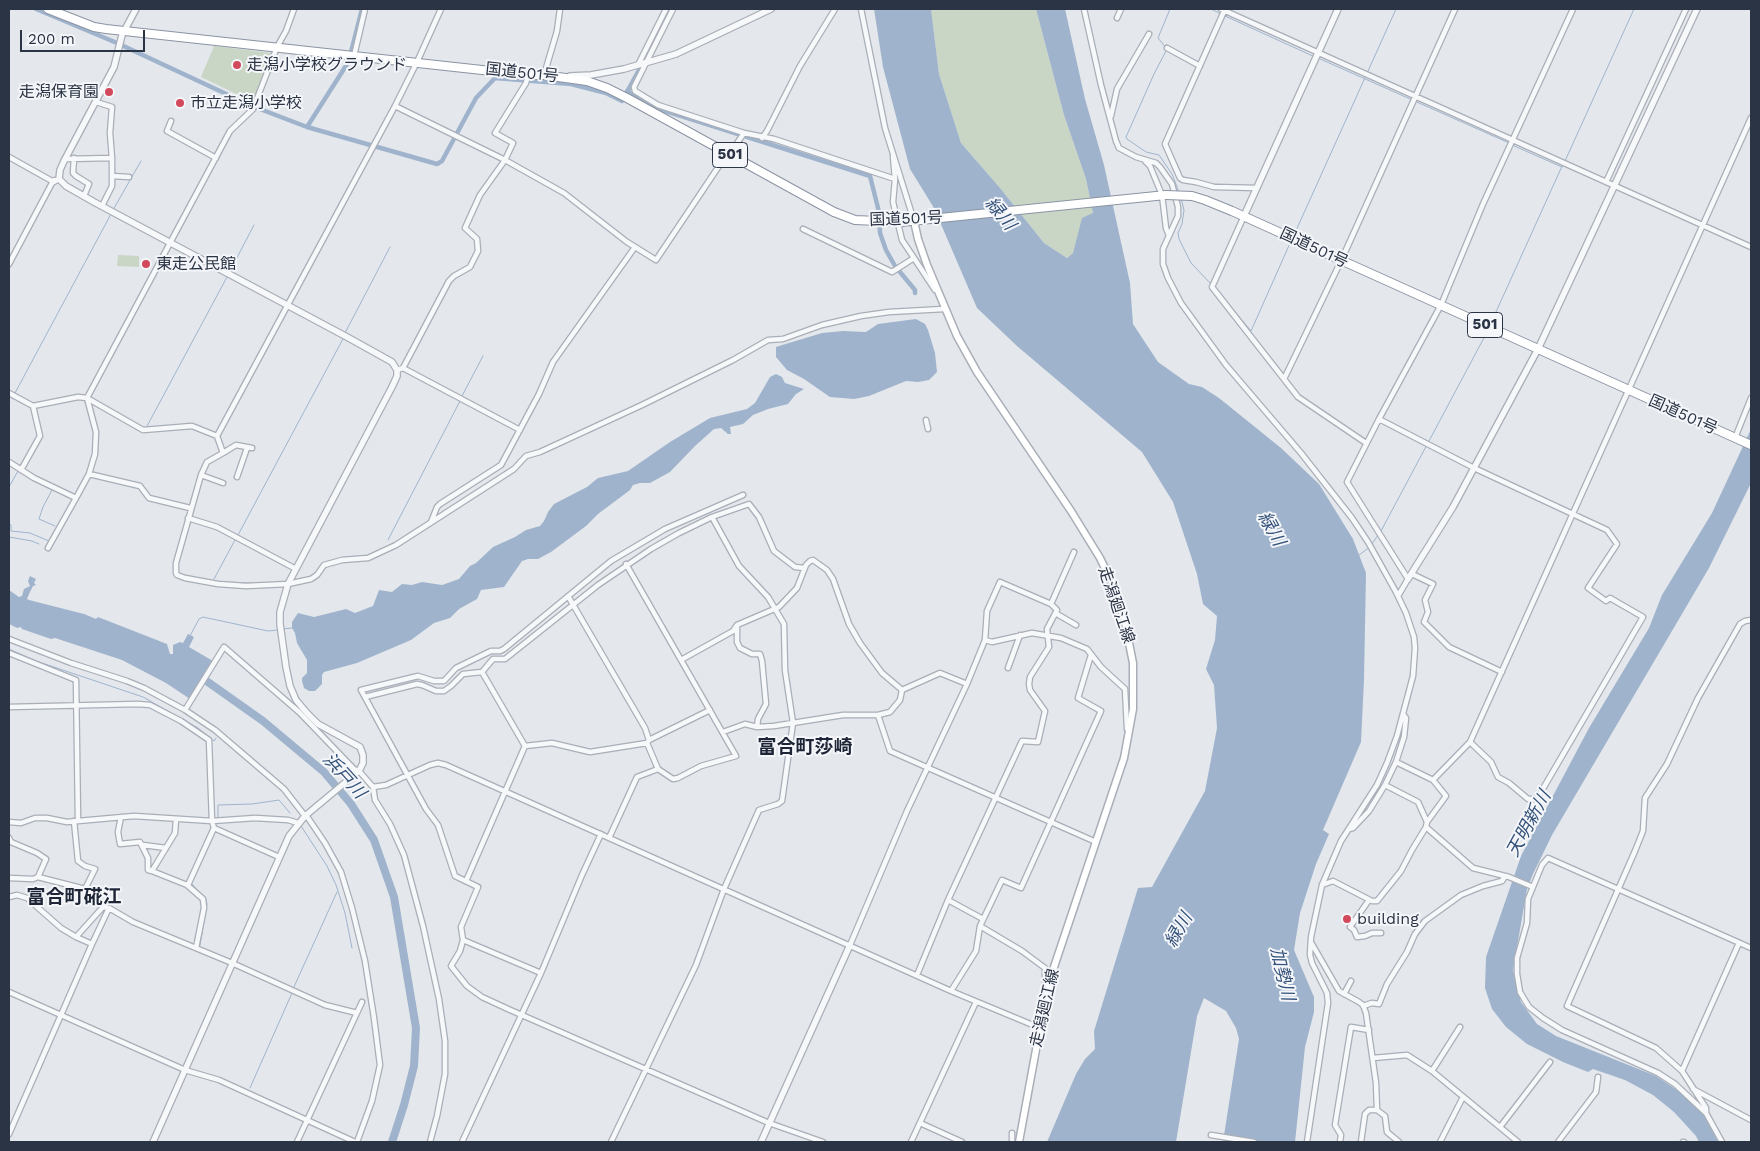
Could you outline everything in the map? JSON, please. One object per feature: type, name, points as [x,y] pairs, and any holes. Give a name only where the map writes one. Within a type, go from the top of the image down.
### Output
[{"type":"highway","name":"国道501号","points":[[48,9],[94,27],[417,62],[527,79],[544,75],[587,81],[625,97],[834,212],[855,220],[868,222],[916,221],[1161,195],[1199,198],[1244,216],[1751,445]]},
{"type":"main road","name":"走潟廻江線","points":[[916,221],[918,239],[944,310],[957,336],[977,372],[1084,530],[1112,583],[1124,618],[1133,663],[1133,709],[1128,740],[1118,779],[1064,936],[1045,1002],[1019,1142]]},
{"type":"street","points":[[136,9],[124,31],[114,67],[60,170],[59,179],[63,184],[346,336],[392,362],[400,369],[520,430]]},
{"type":"street","points":[[48,548],[89,474],[95,454],[96,432],[87,398],[230,131],[254,107],[294,9]]},
{"type":"street","points":[[354,56],[365,9]]},
{"type":"street","points":[[223,453],[217,436],[395,106],[441,9]]},
{"type":"street","points":[[544,75],[557,31],[560,9]]},
{"type":"street","points":[[666,9],[642,64],[634,91],[654,104],[743,135],[774,139],[895,180]]},
{"type":"street","points":[[642,64],[673,9]]},
{"type":"street","points":[[561,77],[591,75],[642,64],[676,54],[771,9]]},
{"type":"street","points":[[762,138],[800,66],[835,9]]},
{"type":"street","points":[[861,9],[885,128],[916,221]]},
{"type":"street","points":[[1084,9],[1110,119],[1119,148],[1146,161],[1156,163],[1172,184],[1178,207],[1178,216],[1163,249],[1163,264],[1181,303],[1226,365],[1336,496],[1368,542],[1398,596],[1412,628],[1415,648],[1413,676],[1388,763],[1377,785],[1341,841],[1322,885],[1311,937],[1310,955],[1312,964],[1323,983],[1328,1003],[1307,1142]]},
{"type":"street","points":[[1117,18],[1121,9]]},
{"type":"street","points":[[1257,188],[1214,187],[1180,178],[1165,144],[1224,9],[1318,54],[1751,247]]},
{"type":"street","points":[[1338,9],[1212,287],[1298,397],[1366,443]]},
{"type":"street","points":[[1284,379],[1342,261],[1455,9]]},
{"type":"street","points":[[1502,672],[1449,646],[1424,622],[1428,612],[1425,600],[1433,584],[1410,577],[1347,482],[1366,443],[1441,305],[1483,204],[1573,9]]},
{"type":"street","points":[[1606,182],[1686,9]]},
{"type":"street","points":[[1398,596],[1453,507],[1538,349],[1697,9]]},
{"type":"street","points":[[1110,119],[1117,88],[1148,34]]},
{"type":"street","points":[[1167,48],[1200,66]]},
{"type":"street","points":[[152,1142],[289,836],[305,816],[359,771],[364,760],[360,747],[318,724],[296,700],[288,678],[280,624],[281,605],[288,584],[400,369],[449,282],[454,276],[470,267],[478,251],[479,244],[477,239],[465,228],[480,195],[505,160],[513,144],[495,133],[527,79]]},
{"type":"street","points":[[96,102],[112,106],[110,133],[112,186],[102,206]]},
{"type":"street","points":[[395,106],[505,160],[564,193],[635,247],[656,260],[723,160],[730,155],[743,135]]},
{"type":"street","points":[[1433,780],[1470,742],[1751,118]]},
{"type":"street","points":[[171,121],[167,131],[216,158]]},
{"type":"street","points":[[893,156],[895,180],[893,202],[902,240],[940,297]]},
{"type":"street","points":[[9,157],[52,181],[59,179]]},
{"type":"street","points":[[74,158],[73,173],[89,184],[84,196]]},
{"type":"street","points":[[66,159],[112,158]]},
{"type":"street","points":[[1146,161],[1150,166],[1161,195],[1169,236]]},
{"type":"street","points":[[112,176],[129,176]]},
{"type":"street","points":[[9,264],[52,183],[59,179]]},
{"type":"street","points":[[803,229],[892,272],[914,258]]},
{"type":"street","points":[[431,522],[440,504],[502,465],[539,394],[552,362],[635,247]]},
{"type":"street","points":[[9,252],[15,252]]},
{"type":"street","points":[[237,477],[250,448],[236,445],[207,462],[190,508],[176,563],[175,570],[177,575],[218,584],[246,586],[288,584],[311,579],[317,575],[324,565],[332,562],[358,560],[380,553],[396,545],[507,474],[526,456],[548,448],[642,405],[733,360],[768,340],[784,339],[822,325],[861,316],[889,312],[944,310]]},
{"type":"street","points":[[9,393],[33,406],[78,397],[87,398],[143,430],[192,426],[217,436]]},
{"type":"street","points":[[1736,439],[1751,398]]},
{"type":"street","points":[[21,470],[40,436],[33,406]]},
{"type":"street","points":[[1379,419],[1474,468],[1607,530],[1617,544],[1588,588],[1606,601],[1610,598],[1643,617],[1537,800],[1528,799],[1509,783],[1498,777],[1491,762],[1470,742]]},
{"type":"street","points":[[926,420],[928,430]]},
{"type":"street","points":[[9,462],[57,490],[76,498]]},
{"type":"street","points":[[89,474],[140,486],[149,498],[190,508]]},
{"type":"street","points":[[201,475],[223,482]]},
{"type":"street","points":[[743,496],[690,518],[642,542],[611,561],[504,649],[491,651],[456,668],[444,681],[434,681],[418,676],[361,690],[426,809],[438,825],[455,876],[478,887],[461,927],[463,940],[460,951],[450,966],[474,992],[769,1124],[823,1142]]},
{"type":"street","points":[[365,697],[417,684],[436,690],[444,690],[448,689],[463,674],[482,672],[493,659],[505,658],[626,564],[679,533],[712,517],[748,504],[759,517],[774,551],[796,567],[804,568]]},
{"type":"street","points":[[611,1142],[696,965],[724,889],[759,810],[782,801],[792,723],[786,670],[784,624],[768,597],[739,566],[712,517]]},
{"type":"street","points":[[188,518],[217,527],[296,569]]},
{"type":"street","points":[[1052,604],[1074,552]]},
{"type":"street","points":[[681,660],[733,631],[737,625],[774,610],[788,599],[797,588],[804,568],[813,560],[827,570],[833,579],[849,624],[860,644],[882,673],[902,690]]},
{"type":"street","points":[[568,596],[645,728],[658,769],[670,777],[678,778],[701,766],[736,756],[626,564]]},
{"type":"street","points":[[761,1142],[850,945],[907,810],[967,684],[985,640],[987,611],[1000,582],[1052,604],[1058,610],[1047,629],[1046,636],[1049,647],[1030,677],[1029,684],[1030,690],[1045,711],[1038,742],[1022,741],[948,900],[917,975]]},
{"type":"street","points":[[1057,614],[1076,625]]},
{"type":"street","points":[[1706,1114],[1706,1108],[1682,1072],[1656,1048],[1567,1006],[1643,832],[1646,798],[1667,764],[1698,698],[1740,624],[1751,620]]},
{"type":"street","points":[[737,625],[736,634],[740,648],[752,654],[760,654],[762,661],[766,704],[758,719],[757,727]]},
{"type":"street","points":[[985,640],[992,642],[1032,633],[1061,638],[1087,649],[1101,667],[1125,689],[1128,740]]},
{"type":"street","points":[[1008,668],[1020,635]]},
{"type":"street","points":[[9,639],[71,663],[127,681],[185,710],[215,730],[284,789],[325,843],[341,872],[352,908],[365,961],[380,1065],[372,1101],[356,1142],[219,1080],[185,1070],[9,992]]},
{"type":"street","points":[[185,710],[224,647],[299,712],[354,769],[359,771],[374,789],[375,800],[390,824],[404,855],[423,926],[439,999],[445,1042],[445,1074],[430,1142]]},
{"type":"street","points":[[9,653],[76,680],[75,849],[78,861],[85,866],[95,869],[85,889]]},
{"type":"street","points":[[951,991],[976,951],[980,926],[1002,880],[1020,888],[1101,711],[1078,698],[1091,655]]},
{"type":"street","points":[[482,672],[525,746]]},
{"type":"street","points":[[902,690],[940,673],[967,684]]},
{"type":"street","points":[[723,732],[745,724],[757,727],[843,715],[878,715],[894,709],[900,700],[902,690]]},
{"type":"street","points":[[9,707],[150,705],[181,721],[209,740],[212,821],[214,828],[188,886]]},
{"type":"street","points":[[525,746],[552,743],[590,752],[648,742],[710,710]]},
{"type":"street","points":[[1349,829],[1353,828],[1369,811],[1396,762],[1404,737],[1406,718],[1403,714]]},
{"type":"street","points":[[878,715],[890,751],[1096,842]]},
{"type":"street","points":[[466,881],[525,746]]},
{"type":"street","points":[[1322,885],[1333,881],[1369,900],[1378,902],[1401,871],[1427,822],[1446,796],[1433,780],[1396,762]]},
{"type":"street","points":[[374,789],[438,763],[951,991],[1040,1028]]},
{"type":"street","points":[[609,838],[637,777],[658,769]]},
{"type":"street","points":[[1385,785],[1418,802],[1427,822]]},
{"type":"street","points":[[9,822],[21,823],[35,818],[67,822],[154,816],[212,821],[256,818],[288,820],[298,823]]},
{"type":"street","points":[[121,817],[118,832],[120,844],[140,842],[142,845],[166,848]]},
{"type":"street","points":[[152,871],[175,833],[176,819]]},
{"type":"street","points":[[1426,827],[1472,868],[1507,876],[1533,886]]},
{"type":"street","points":[[214,828],[279,857]]},
{"type":"street","points":[[462,1142],[541,973],[601,834]]},
{"type":"street","points":[[9,838],[11,842],[46,858],[38,877]]},
{"type":"street","points":[[142,845],[148,858],[148,870],[188,886],[203,899],[204,908],[196,948]]},
{"type":"street","points":[[1722,1142],[1706,1114],[1686,1093],[1658,1073],[1577,1038],[1543,1018],[1529,1007],[1520,992],[1517,958],[1527,922],[1528,899],[1542,865],[1548,858],[1751,948]]},
{"type":"street","points":[[1363,1006],[1372,1003],[1379,1004],[1387,984],[1407,952],[1415,934],[1425,921],[1461,894],[1502,882],[1507,876]]},
{"type":"street","points":[[9,878],[33,879],[38,877],[85,889],[103,907],[109,908],[133,922],[326,1005],[356,1013]]},
{"type":"street","points":[[9,897],[17,895],[27,898],[61,928],[92,944]]},
{"type":"street","points":[[948,900],[983,918]]},
{"type":"street","points":[[1369,900],[1350,927],[1354,930],[1356,937],[1381,933]]},
{"type":"street","points":[[76,937],[103,907]]},
{"type":"street","points":[[9,1134],[109,908]]},
{"type":"street","points":[[980,926],[1045,968],[1045,1002]]},
{"type":"street","points":[[463,940],[541,973]]},
{"type":"street","points":[[1311,942],[1340,991],[1345,992],[1359,1002],[1366,1013],[1373,1058],[1377,1110]]},
{"type":"street","points":[[1682,1072],[1739,943]]},
{"type":"street","points":[[1345,992],[1351,981]]},
{"type":"street","points":[[297,1142],[362,1002]]},
{"type":"street","points":[[911,1142],[976,1002]]},
{"type":"street","points":[[1340,1142],[1341,1135],[1335,1125],[1351,1027],[1369,1030]]},
{"type":"street","points":[[1432,1071],[1460,1027]]},
{"type":"street","points":[[1373,1058],[1407,1055],[1432,1071],[1518,1142]]},
{"type":"street","points":[[1500,1127],[1550,1062]]},
{"type":"street","points":[[1558,1142],[1596,1092],[1598,1077]]},
{"type":"street","points":[[1692,1088],[1751,1120]]},
{"type":"street","points":[[1440,1142],[1463,1097]]},
{"type":"street","points":[[1361,1142],[1365,1114],[1369,1110],[1377,1110],[1384,1116],[1388,1132],[1399,1142]]},
{"type":"street","points":[[920,1123],[962,1142]]},
{"type":"street","points":[[1012,1133],[1012,1142]]},
{"type":"street","points":[[1211,1135],[1254,1142]]},
{"type":"green space","points":[[931,9],[1036,9],[1064,115],[1086,179],[1093,213],[1077,241],[1073,253],[1067,258],[1044,243],[961,143],[939,74]]},
{"type":"green space","name":"走潟小学校グラウンド","points":[[214,46],[272,53],[253,102],[201,77]]},
{"type":"green space","points":[[118,255],[139,256],[139,267],[117,266]]},
{"type":"water","points":[[874,9],[931,9],[939,74],[961,143],[1044,243],[1067,258],[1073,253],[1082,218],[1093,213],[1086,179],[1064,115],[1036,9],[1065,9],[1085,99],[1104,165],[1130,283],[1133,324],[1158,362],[1189,384],[1202,387],[1219,398],[1281,448],[1319,484],[1353,539],[1366,573],[1361,742],[1323,830],[1329,834],[1316,864],[1300,913],[1294,950],[1314,997],[1314,1012],[1305,1047],[1295,1142],[1223,1142],[1239,1039],[1236,1028],[1226,1011],[1204,998],[1197,1016],[1176,1142],[1047,1142],[1076,1074],[1085,1059],[1095,1049],[1094,1031],[1138,888],[1152,887],[1205,791],[1217,728],[1214,685],[1206,669],[1215,640],[1217,616],[1203,604],[1197,574],[1173,502],[1142,452],[1017,346],[977,308],[934,208],[910,169],[883,67]]},
{"type":"water","points":[[916,319],[925,324],[935,353],[937,372],[929,380],[918,382],[906,381],[869,396],[854,399],[830,397],[787,370],[776,357],[776,347],[822,333],[843,331],[866,332],[878,324]]},
{"type":"water","points":[[776,374],[782,377],[785,383],[804,389],[796,394],[788,404],[768,409],[753,415],[743,424],[730,427],[731,434],[728,434],[721,428],[714,429],[670,472],[650,483],[633,485],[630,490],[598,514],[586,526],[551,552],[538,559],[522,561],[504,587],[481,590],[477,599],[459,609],[450,618],[434,623],[411,640],[357,663],[324,672],[322,684],[315,691],[309,691],[304,688],[302,678],[307,673],[307,660],[297,643],[292,628],[292,622],[298,613],[314,617],[346,609],[355,613],[373,606],[379,590],[392,592],[402,584],[412,585],[422,582],[442,585],[459,579],[470,566],[476,563],[493,547],[526,530],[540,526],[554,504],[587,487],[598,478],[628,471],[670,442],[710,418],[747,409],[755,403],[770,377]]},
{"type":"water","points":[[1751,429],[1751,483],[1709,568],[1552,835],[1527,889],[1513,970],[1521,1002],[1537,1024],[1556,1036],[1656,1076],[1680,1092],[1704,1115],[1718,1142],[1699,1142],[1696,1136],[1674,1112],[1653,1095],[1625,1080],[1593,1069],[1588,1072],[1563,1062],[1527,1044],[1506,1027],[1492,1009],[1485,988],[1486,957],[1521,856],[1589,728],[1649,628],[1662,595],[1712,513]]},
{"type":"water","points":[[30,576],[36,579],[34,583],[36,585],[33,586],[27,599],[96,619],[98,617],[167,644],[170,654],[173,654],[173,645],[180,642],[183,643],[188,634],[194,637],[189,647],[213,661],[190,699],[166,683],[122,660],[55,638],[51,639],[9,624],[9,590],[19,597],[22,596],[24,589],[30,586],[28,581]]},
{"type":"waterway","points":[[36,9],[117,43],[252,106],[307,127],[437,164],[442,161],[476,98],[495,78],[571,84],[606,93],[622,101],[639,70]]},
{"type":"waterway","points":[[351,52],[362,9]]},
{"type":"waterway","points":[[644,59],[669,9]]},
{"type":"waterway","points":[[1170,9],[1158,38],[1167,49],[1126,137],[1146,152],[1159,155],[1172,174],[1179,192]]},
{"type":"waterway","points":[[1211,9],[1221,14]]},
{"type":"waterway","points":[[1294,235],[1396,9]]},
{"type":"waterway","points":[[1565,161],[1634,9]]},
{"type":"waterway","points":[[1225,16],[1315,57]]},
{"type":"waterway","points":[[1318,58],[1509,143]]},
{"type":"waterway","points":[[307,127],[349,61]]},
{"type":"waterway","points":[[627,91],[656,108],[870,176],[879,212],[880,233],[886,250],[895,266],[915,290],[915,293]]},
{"type":"waterway","points":[[1512,145],[1562,167]]},
{"type":"waterway","points":[[113,210],[141,161]]},
{"type":"waterway","points":[[1491,323],[1563,164]]},
{"type":"waterway","points":[[9,269],[54,185]]},
{"type":"waterway","points":[[1181,198],[1184,210],[1182,224],[1178,233],[1179,239],[1191,263],[1211,284]]},
{"type":"waterway","points":[[15,393],[111,214]]},
{"type":"waterway","points":[[230,271],[254,225]]},
{"type":"waterway","points":[[1217,290],[1251,331],[1291,241]]},
{"type":"waterway","points":[[345,333],[390,247]]},
{"type":"waterway","points":[[146,428],[227,277]]},
{"type":"waterway","points":[[1381,531],[1486,334]]},
{"type":"waterway","points":[[238,535],[344,337]]},
{"type":"waterway","points":[[462,396],[483,356]]},
{"type":"waterway","points":[[9,396],[13,399]]},
{"type":"waterway","points":[[16,400],[31,408]]},
{"type":"waterway","points":[[388,540],[460,401]]},
{"type":"waterway","points":[[9,487],[18,471]]},
{"type":"waterway","points":[[39,483],[52,490],[39,519],[55,526]]},
{"type":"waterway","points":[[9,523],[11,531],[30,533],[49,541]]},
{"type":"waterway","points":[[1372,544],[1378,535]]},
{"type":"waterway","points":[[9,537],[39,544]]},
{"type":"waterway","points":[[214,579],[235,540]]},
{"type":"waterway","points":[[1359,555],[1370,547]]},
{"type":"waterway","points":[[183,575],[215,581]]},
{"type":"waterway","points":[[219,582],[251,583]]},
{"type":"waterway","points":[[190,636],[199,619],[203,617],[268,631],[278,630]]},
{"type":"waterway","points":[[282,629],[292,628]]},
{"type":"waterway","points":[[9,649],[36,661],[143,697],[198,728],[214,741],[216,738]]},
{"type":"waterway","name":"浜戸川","points":[[198,675],[263,721],[324,772],[351,804],[374,840],[394,897],[416,1028],[414,1066],[392,1142]]},
{"type":"waterway","points":[[218,818],[218,805],[252,804],[279,800],[290,813]]},
{"type":"waterway","points":[[301,826],[327,866],[336,885],[345,913],[352,948]]},
{"type":"waterway","points":[[191,883],[206,899],[207,904],[200,945]]},
{"type":"waterway","points":[[293,989],[337,892]]},
{"type":"waterway","points":[[250,1088],[292,993]]},
{"type":"place","name":"走潟小学校グラウンド","points":[[237,65]]},
{"type":"place","name":"走潟保育園","points":[[109,92]]},
{"type":"place","name":"市立走潟小学校","points":[[180,103]]},
{"type":"place","name":"東走公民館","points":[[146,264]]},
{"type":"place","name":"building","points":[[1347,919]]},
{"type":"district","name":"富合町莎崎","points":[[805,747]]},
{"type":"district","name":"富合町硴江","points":[[74,897]]},
{"type":"water label","name":"緑川","points":[[1000,214]]},
{"type":"water label","name":"緑川","points":[[1271,529]]},
{"type":"water label","name":"天明新川","points":[[1529,824]]},
{"type":"water label","name":"緑川","points":[[1179,930]]},
{"type":"water label","name":"加勢川","points":[[1282,974]]}]
